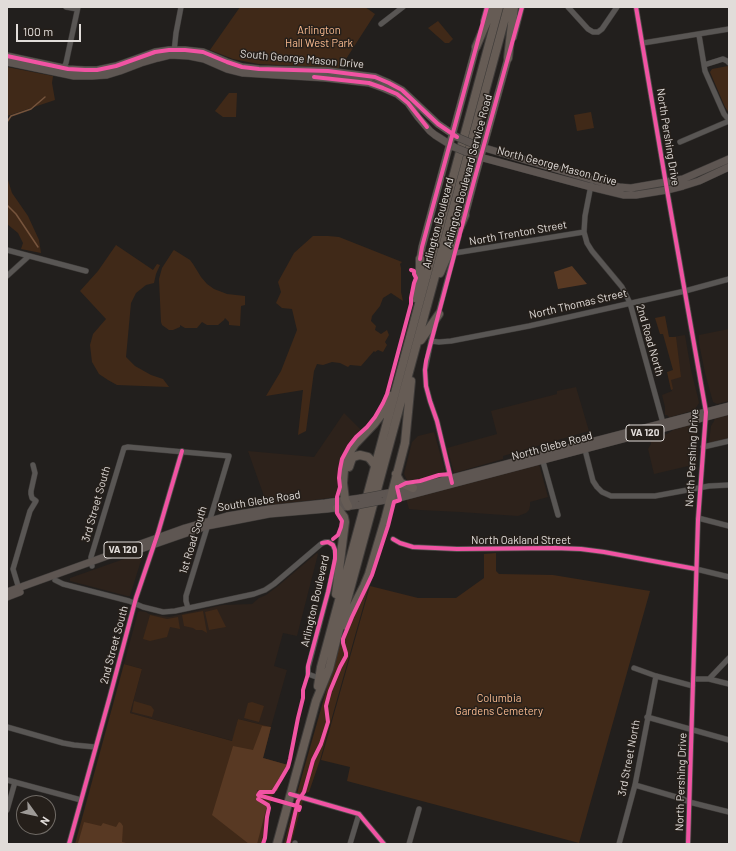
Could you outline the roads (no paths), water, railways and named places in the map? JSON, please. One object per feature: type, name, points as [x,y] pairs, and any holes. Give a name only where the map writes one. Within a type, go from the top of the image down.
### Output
[{"type":"highway","points":[[476,47],[493,7]]},
{"type":"highway","name":"Arlington Boulevard","points":[[277,844],[316,698],[321,667],[334,617],[376,467],[411,331],[499,7]]},
{"type":"highway","name":"Arlington Boulevard","points":[[316,698],[329,669],[508,7]]},
{"type":"highway","points":[[508,58],[514,7]]},
{"type":"highway","points":[[430,294],[465,215]]},
{"type":"highway","points":[[411,331],[410,325],[418,286],[420,259]]},
{"type":"highway","points":[[417,346],[439,314]]},
{"type":"highway","points":[[336,641],[369,574],[391,496],[406,438],[412,362]]},
{"type":"highway","points":[[348,502],[343,483],[348,456],[355,444],[384,411],[403,364]]},
{"type":"highway","points":[[348,502],[348,475],[349,465],[352,458],[360,455],[366,456],[376,467]]},
{"type":"highway","points":[[396,474],[401,483],[413,488]]},
{"type":"highway","points":[[334,617],[346,522],[337,508]]},
{"type":"main road","points":[[420,259],[429,220],[455,136],[476,47]]},
{"type":"main road","name":"South George Mason Drive","points":[[174,52],[185,50],[203,52],[242,67],[259,69],[328,71],[375,77],[402,90],[438,124],[455,136],[480,147]]},
{"type":"main road","name":"South George Mason Drive","points":[[7,62],[62,71],[106,69],[161,51],[174,52],[204,59],[227,69],[244,73],[369,83],[397,94],[408,103],[430,131],[452,146]]},
{"type":"main road","name":"South George Mason Drive","points":[[7,56],[62,71]]},
{"type":"main road","name":"Arlington Boulevard Service Road","points":[[465,215],[480,147],[508,58]]},
{"type":"main road","name":"North George Mason Drive","points":[[452,146],[478,157],[591,184],[631,188],[666,186],[699,181],[729,167]]},
{"type":"main road","name":"North George Mason Drive","points":[[480,147],[591,184]]},
{"type":"main road","name":"North George Mason Drive","points":[[666,186],[729,159]]},
{"type":"main road","name":"North Glebe Road","points":[[381,497],[391,496],[452,481],[706,414],[729,406]]},
{"type":"main road","name":"North Glebe Road","points":[[584,446],[663,423],[729,411]]},
{"type":"main road","name":"North Glebe Road","points":[[391,496],[413,488],[452,481]]},
{"type":"main road","name":"South Glebe Road","points":[[7,597],[19,590],[227,516],[310,508],[381,497]]},
{"type":"main road","name":"South Glebe Road","points":[[310,508],[337,508],[348,502]]},
{"type":"main road","name":"South Glebe Road","points":[[7,592],[56,580],[92,564]]},
{"type":"street","points":[[62,71],[66,63],[77,8],[66,7]]},
{"type":"street","points":[[174,52],[181,7]]},
{"type":"street","points":[[381,24],[403,7]]},
{"type":"street","points":[[476,47],[487,7]]},
{"type":"street","name":"Arlington Boulevard Service Road","points":[[508,58],[522,7]]},
{"type":"street","points":[[568,7],[588,29],[593,32],[598,32],[602,29],[617,7]]},
{"type":"street","name":"North Pershing Drive","points":[[636,7],[706,414],[698,518],[688,844]]},
{"type":"street","points":[[643,43],[729,29]]},
{"type":"street","points":[[680,142],[729,120],[724,114],[705,70],[699,35]]},
{"type":"street","points":[[704,65],[723,59],[729,64]]},
{"type":"street","name":"2nd Road North","points":[[591,184],[585,216],[584,232],[587,243],[622,288],[630,303],[663,423]]},
{"type":"street","name":"Arlington Boulevard Service Road","points":[[452,481],[430,401],[425,378],[425,370],[431,341],[465,215]]},
{"type":"street","name":"North Trenton Street","points":[[455,253],[584,232]]},
{"type":"street","points":[[7,250],[86,271]]},
{"type":"street","points":[[7,276],[29,256]]},
{"type":"street","name":"North Thomas Street","points":[[431,341],[445,342],[529,326],[685,291],[729,279]]},
{"type":"street","points":[[703,447],[729,441]]},
{"type":"street","points":[[584,446],[593,481],[602,492],[611,496],[655,496],[700,487],[729,485]]},
{"type":"street","name":"3rd Street South","points":[[92,564],[91,557],[124,448],[128,447],[182,451]]},
{"type":"street","name":"1st Road South","points":[[182,451],[229,456],[186,596],[188,608]]},
{"type":"street","name":"2nd Street South","points":[[69,844],[135,603],[182,451]]},
{"type":"street","points":[[542,457],[558,515]]},
{"type":"street","points":[[19,590],[13,569],[30,511],[36,501],[32,498],[31,494],[35,473],[33,465]]},
{"type":"street","points":[[698,518],[729,526]]},
{"type":"street","name":"North Oakland Street","points":[[393,539],[413,547],[457,549],[581,549],[729,576]]},
{"type":"street","name":"Arlington Boulevard","points":[[188,608],[254,594],[265,590],[322,543],[327,542],[332,544],[336,556],[308,668],[308,674],[319,678]]},
{"type":"street","points":[[56,580],[63,584],[129,601],[143,607],[163,612],[188,608]]},
{"type":"street","points":[[709,679],[729,658]]},
{"type":"street","points":[[634,668],[656,676],[693,686]]},
{"type":"street","name":"3rd Street North","points":[[619,844],[635,786],[656,676]]},
{"type":"street","points":[[693,678],[709,679],[729,684]]},
{"type":"street","points":[[647,717],[729,740]]},
{"type":"street","points":[[7,727],[64,743],[96,747]]},
{"type":"street","points":[[7,780],[81,800]]},
{"type":"street","points":[[7,810],[15,782]]},
{"type":"street","points":[[635,786],[729,812]]},
{"type":"street","points":[[290,794],[359,814],[384,844]]},
{"type":"street","points":[[409,844],[418,809]]},
{"type":"street","points":[[350,844],[359,814]]},
{"type":"waterway","points":[[7,122],[11,116],[31,109],[45,97]]},
{"type":"waterway","points":[[7,205],[16,214],[38,247]]},
{"type":"park label","name":"Arlington Hall West Park","points":[[319,36]]},
{"type":"park label","name":"Columbia Gardens Cemetery","points":[[499,704]]}]
